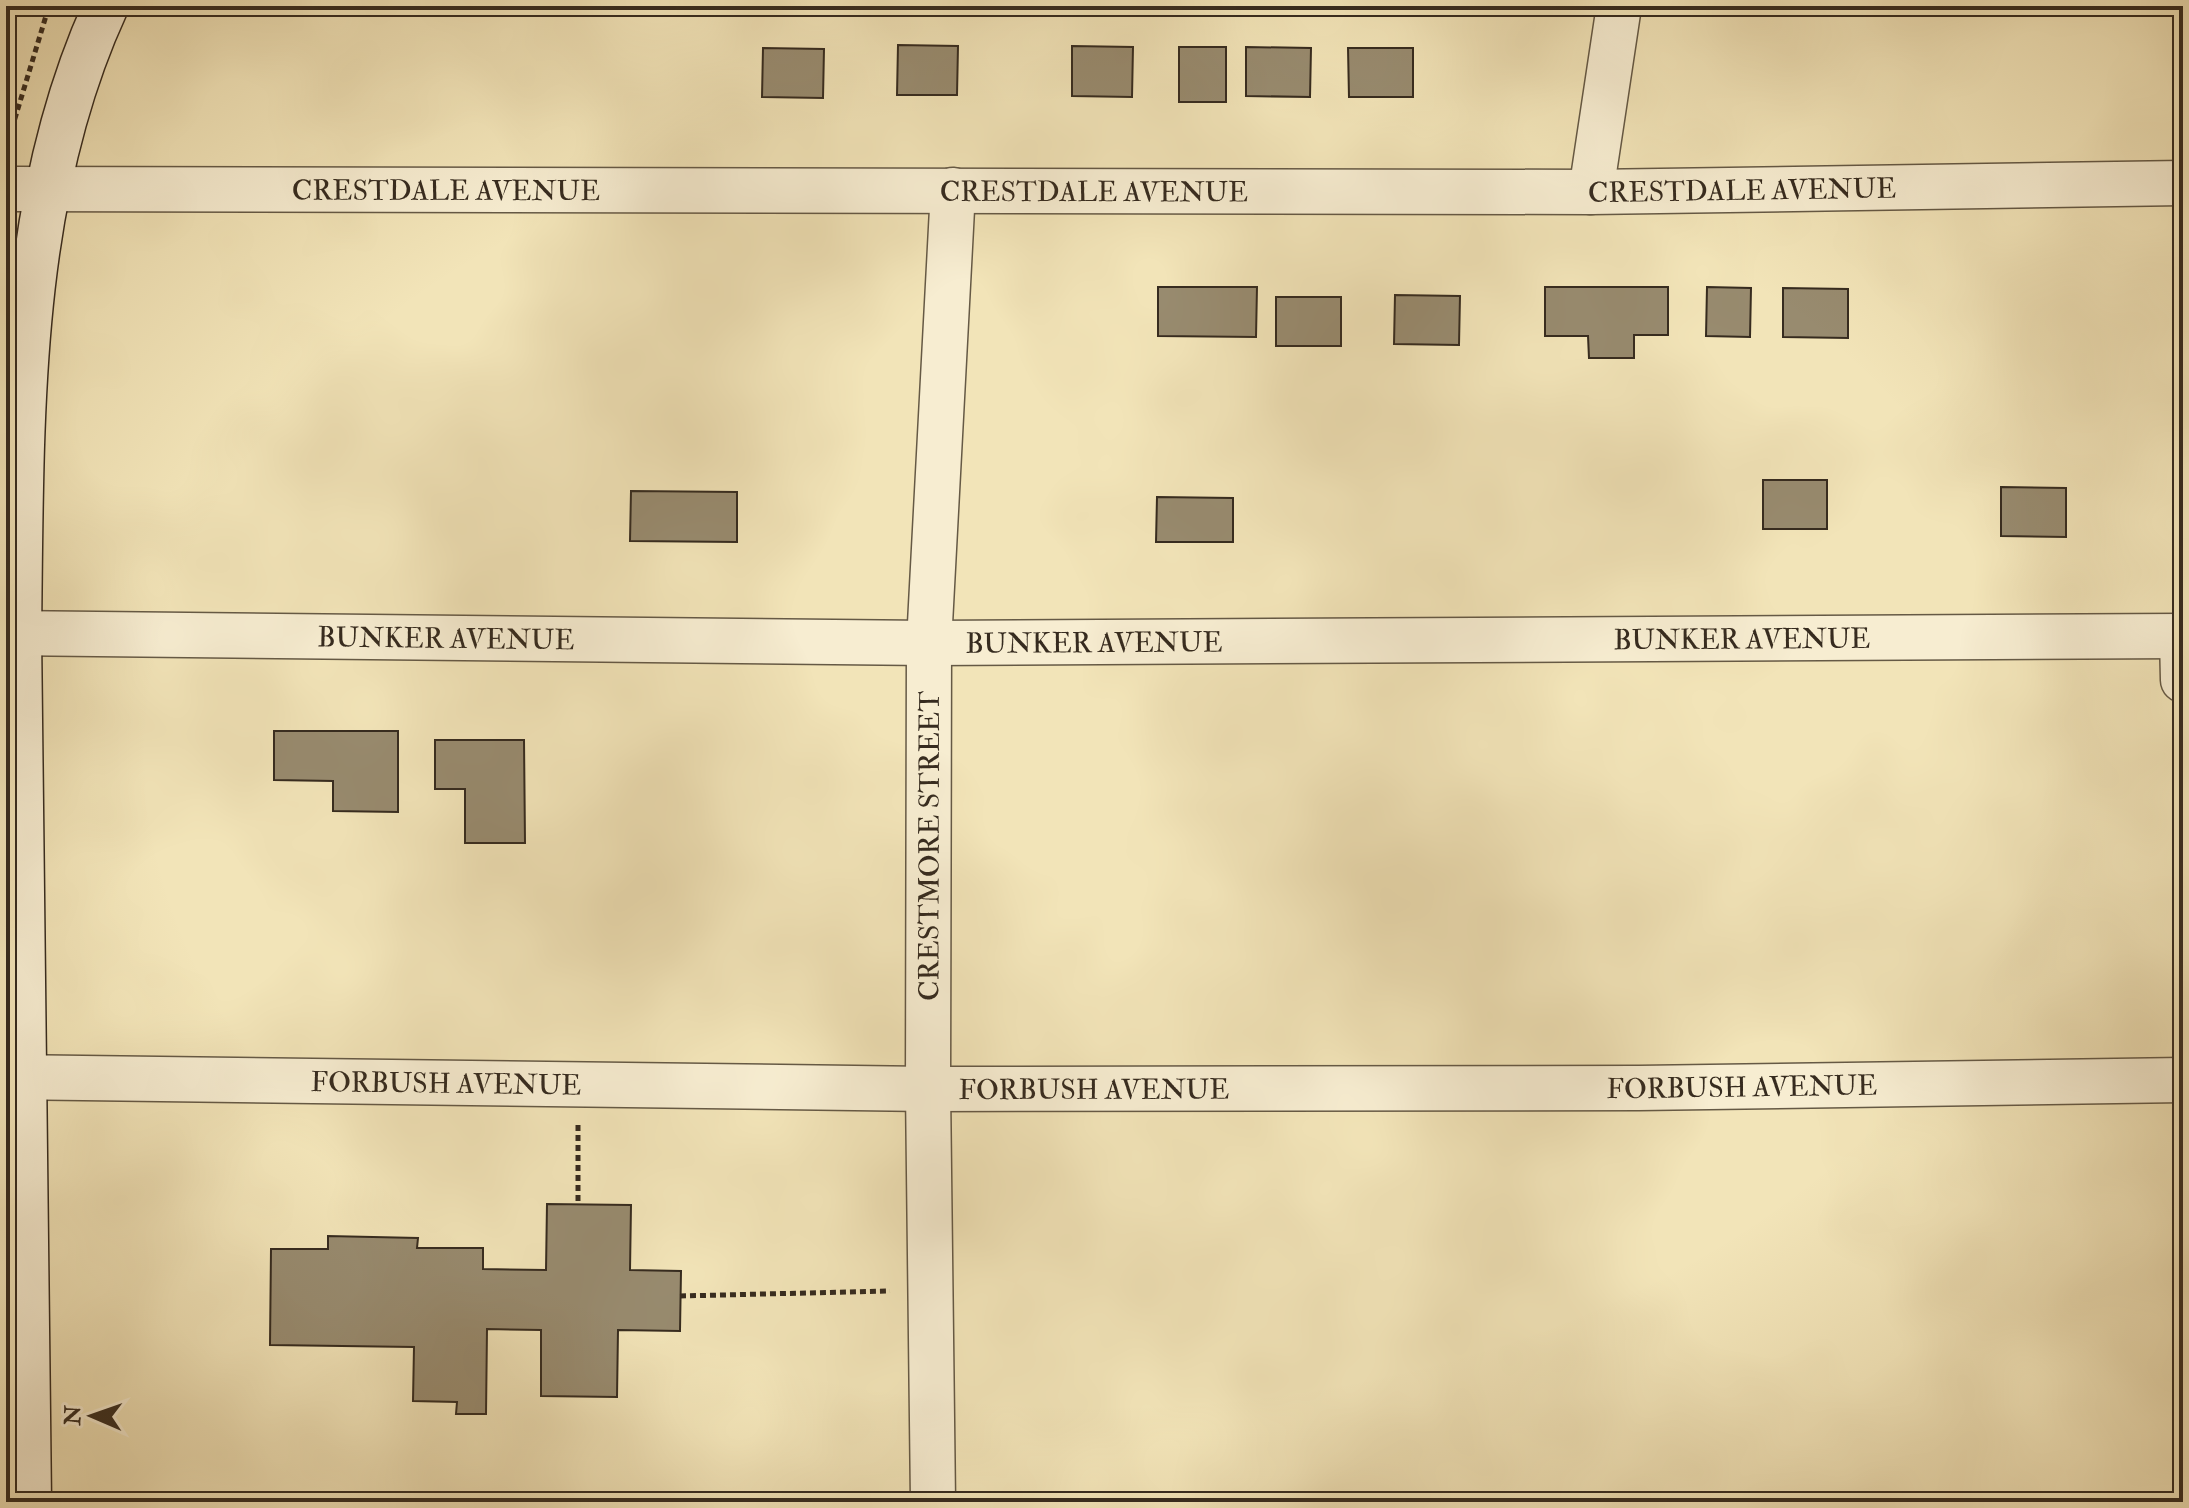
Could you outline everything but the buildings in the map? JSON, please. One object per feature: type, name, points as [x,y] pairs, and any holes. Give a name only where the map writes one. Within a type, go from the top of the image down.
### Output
[{"type":"street","points":[[29,1502],[16,1077],[12,633],[32,304],[26,188],[106,6]]},
{"type":"street","points":[[1591,192],[1619,6]]},
{"type":"street","name":"CRESTDALE AVENUE","points":[[26,188],[1591,192],[2183,183]]},
{"type":"street","name":"CRESTMORE STREET","points":[[933,1502],[928,1089],[929,643],[953,190]]},
{"type":"street","name":"BUNKER AVENUE","points":[[12,633],[929,643],[2183,636]]},
{"type":"street","points":[[2183,636],[2183,680]]},
{"type":"street","name":"FORBUSH AVENUE","points":[[16,1077],[928,1089],[1639,1088],[2183,1080]]},
{"type":"path","points":[[6,149],[49,6]]},
{"type":"path","points":[[578,1084],[578,1201]]},
{"type":"path","points":[[680,1296],[931,1290]]}]
